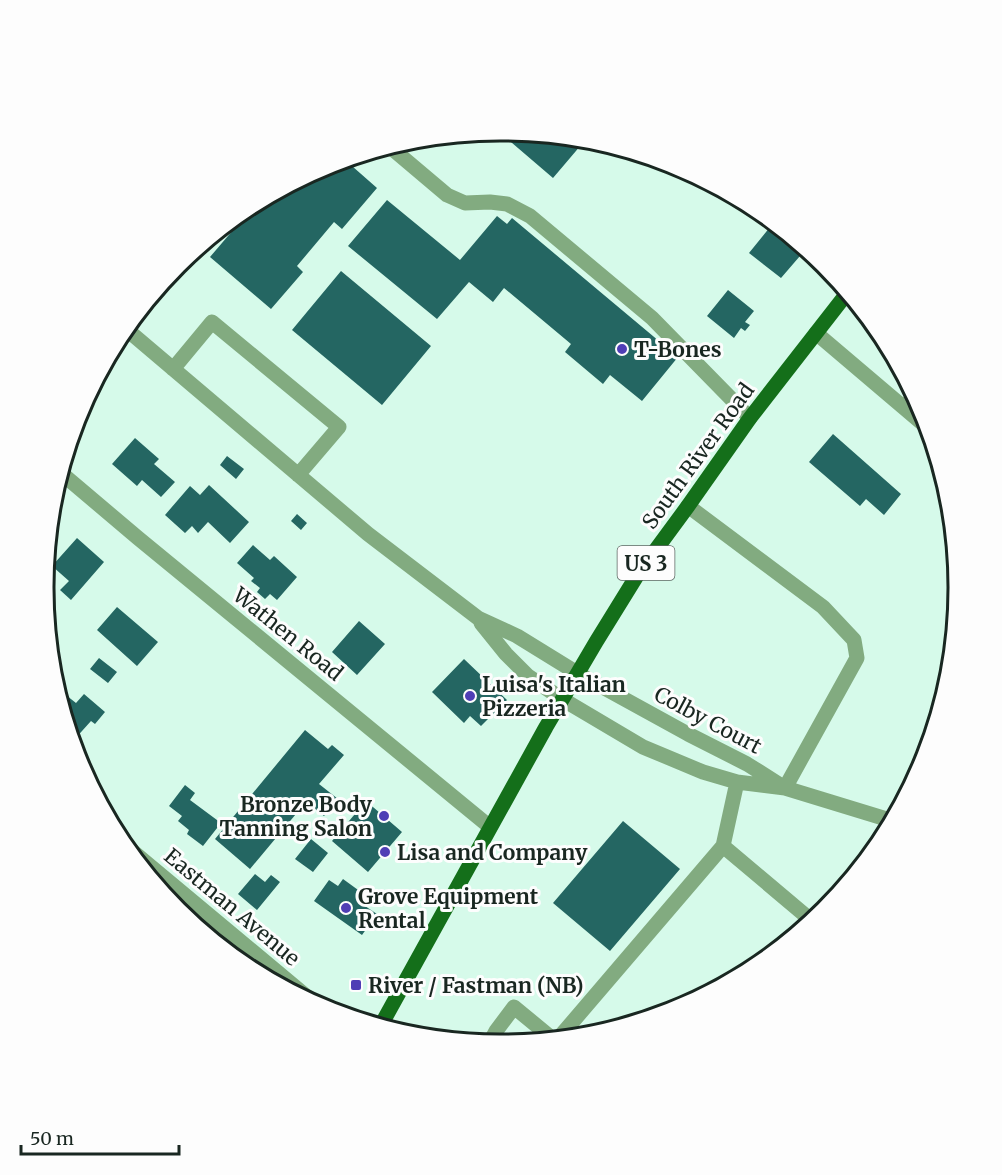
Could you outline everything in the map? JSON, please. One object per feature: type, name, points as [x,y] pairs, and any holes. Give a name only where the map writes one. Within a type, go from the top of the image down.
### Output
[{"type":"main road","name":"South River Road","points":[[384,1019],[562,699],[638,574],[750,418],[842,299]]},
{"type":"street","points":[[397,153],[447,195],[465,203],[507,204],[530,216],[652,318],[750,418]]},
{"type":"street","points":[[173,369],[212,322],[339,427],[298,475]]},
{"type":"street","points":[[816,333],[914,416]]},
{"type":"street","points":[[132,334],[369,534],[478,618]]},
{"type":"street","points":[[905,408],[908,403]]},
{"type":"street","name":"Wathen Road","points":[[68,478],[490,827]]},
{"type":"street","points":[[688,506],[823,607],[854,640],[857,658],[785,788]]},
{"type":"street","name":"Colby Court","points":[[478,618],[525,641],[577,673],[747,764],[785,788]]},
{"type":"street","name":"Colby Court","points":[[478,618],[500,647],[528,676],[643,747],[703,772],[737,782],[785,788],[884,818]]},
{"type":"street","points":[[563,1030],[723,846],[737,782]]},
{"type":"street","points":[[723,846],[805,915]]},
{"type":"street","name":"Eastman Avenue","points":[[155,870],[286,979]]},
{"type":"street","points":[[222,936],[227,931]]},
{"type":"street","points":[[494,1034],[513,1007],[545,1032]]},
{"type":"building","points":[[510,141],[530,141],[579,147],[553,178]]},
{"type":"building","points":[[352,166],[377,188],[342,229],[334,222],[297,266],[303,272],[271,309],[210,257],[233,230],[253,216],[278,200],[330,175]]},
{"type":"building","points":[[387,200],[460,260],[497,216],[507,224],[512,218],[678,357],[642,401],[610,375],[603,384],[565,352],[571,344],[504,288],[493,302],[469,282],[437,319],[348,246]]},
{"type":"building","points":[[768,229],[801,255],[781,278],[749,253]]},
{"type":"building","points":[[341,271],[431,346],[382,405],[292,330]]},
{"type":"building","points":[[728,290],[754,311],[745,322],[750,325],[745,331],[741,328],[734,338],[707,316]]},
{"type":"building","points":[[833,434],[901,494],[884,515],[866,499],[860,506],[809,462]]},
{"type":"building","points":[[135,438],[159,459],[154,464],[175,482],[161,497],[142,480],[137,486],[112,464]]},
{"type":"building","points":[[227,456],[244,469],[236,479],[220,465]]},
{"type":"building","points":[[209,485],[249,522],[230,543],[208,522],[198,533],[192,526],[185,533],[165,515],[190,486],[200,495]]},
{"type":"building","points":[[297,514],[307,523],[301,530],[291,521]]},
{"type":"building","points":[[77,538],[104,562],[71,600],[60,590],[69,581],[55,568],[55,563]]},
{"type":"building","points":[[253,545],[270,560],[274,556],[297,577],[277,600],[270,594],[265,599],[257,592],[260,588],[251,581],[254,578],[237,563]]},
{"type":"building","points":[[117,607],[158,642],[137,666],[97,630]]},
{"type":"building","points":[[359,621],[385,644],[357,675],[332,652]]},
{"type":"building","points":[[99,658],[117,672],[108,683],[90,669]]},
{"type":"building","name":"Luisa's Italian Pizzeria","points":[[464,659],[507,700],[481,726],[470,716],[464,723],[432,692]]},
{"type":"building","points":[[84,694],[105,712],[95,724],[91,721],[79,734],[68,696],[76,703]]},
{"type":"building","points":[[305,730],[328,749],[332,745],[344,755],[319,784],[338,799],[324,816],[306,802],[250,869],[215,839]]},
{"type":"building","points":[[185,785],[195,793],[190,800],[221,823],[203,846],[187,834],[189,830],[178,821],[182,816],[169,806]]},
{"type":"building","points":[[366,801],[402,832],[368,872],[332,841]]},
{"type":"building","points":[[623,821],[680,869],[610,951],[553,903]]},
{"type":"building","points":[[311,839],[328,853],[313,872],[295,859]]},
{"type":"building","points":[[255,874],[265,882],[271,875],[280,882],[257,910],[238,894]]},
{"type":"building","name":"Grove Equipment Rental","points":[[343,879],[365,895],[359,902],[377,914],[362,935],[314,901],[329,880],[338,886]]},
{"type":"place","name":"T-Bones","points":[[622,349]]},
{"type":"place","name":"Luisa's Italian Pizzeria","points":[[470,696]]},
{"type":"place","name":"Bronze Body Tanning Salon","points":[[384,816]]},
{"type":"place","name":"Lisa and Company","points":[[385,852]]},
{"type":"place","name":"Grove Equipment Rental","points":[[346,908]]},
{"type":"place","name":"River / Fastman (NB)","points":[[356,985]]}]
